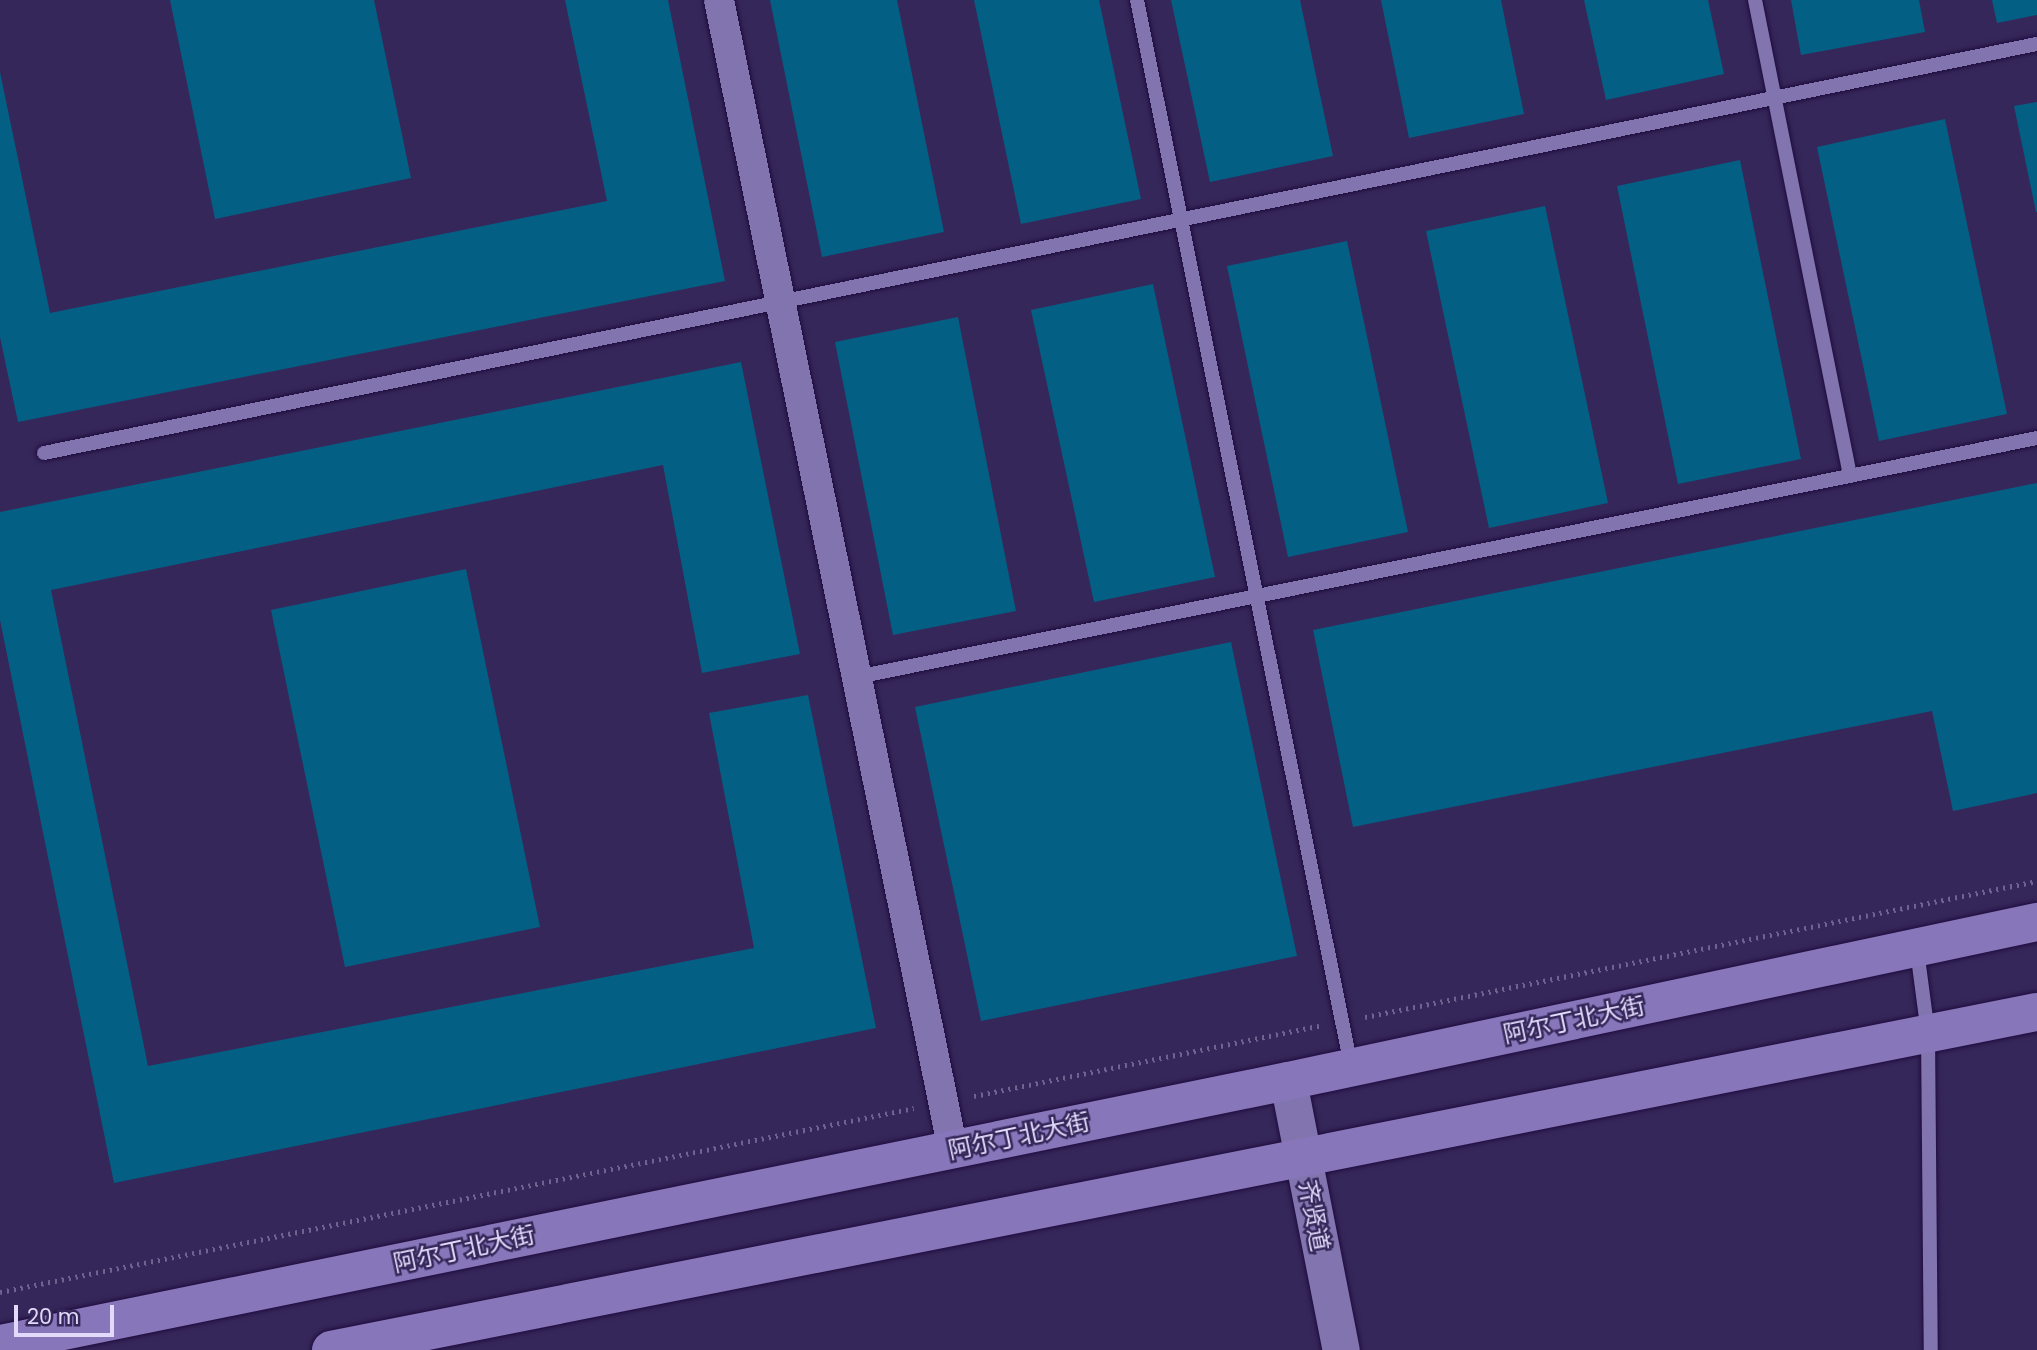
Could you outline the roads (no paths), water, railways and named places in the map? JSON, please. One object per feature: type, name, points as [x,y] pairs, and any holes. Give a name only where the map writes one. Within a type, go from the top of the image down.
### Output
[{"type":"main road","name":"阿尔丁北大街","points":[[0,1344],[1351,1068],[2037,922]]},
{"type":"main road","points":[[331,1350],[1303,1160],[2037,1012]]},
{"type":"street","points":[[719,0],[953,1150]]},
{"type":"street","name":"齐贤道","points":[[1288,1081],[1340,1350]]},
{"type":"lane","points":[[1137,0],[1351,1068]]},
{"type":"lane","points":[[1755,0],[1850,476]]},
{"type":"lane","points":[[44,453],[2037,44]]},
{"type":"lane","points":[[857,677],[2037,438]]},
{"type":"lane","points":[[1917,946],[1928,1034],[1931,1350]]}]
